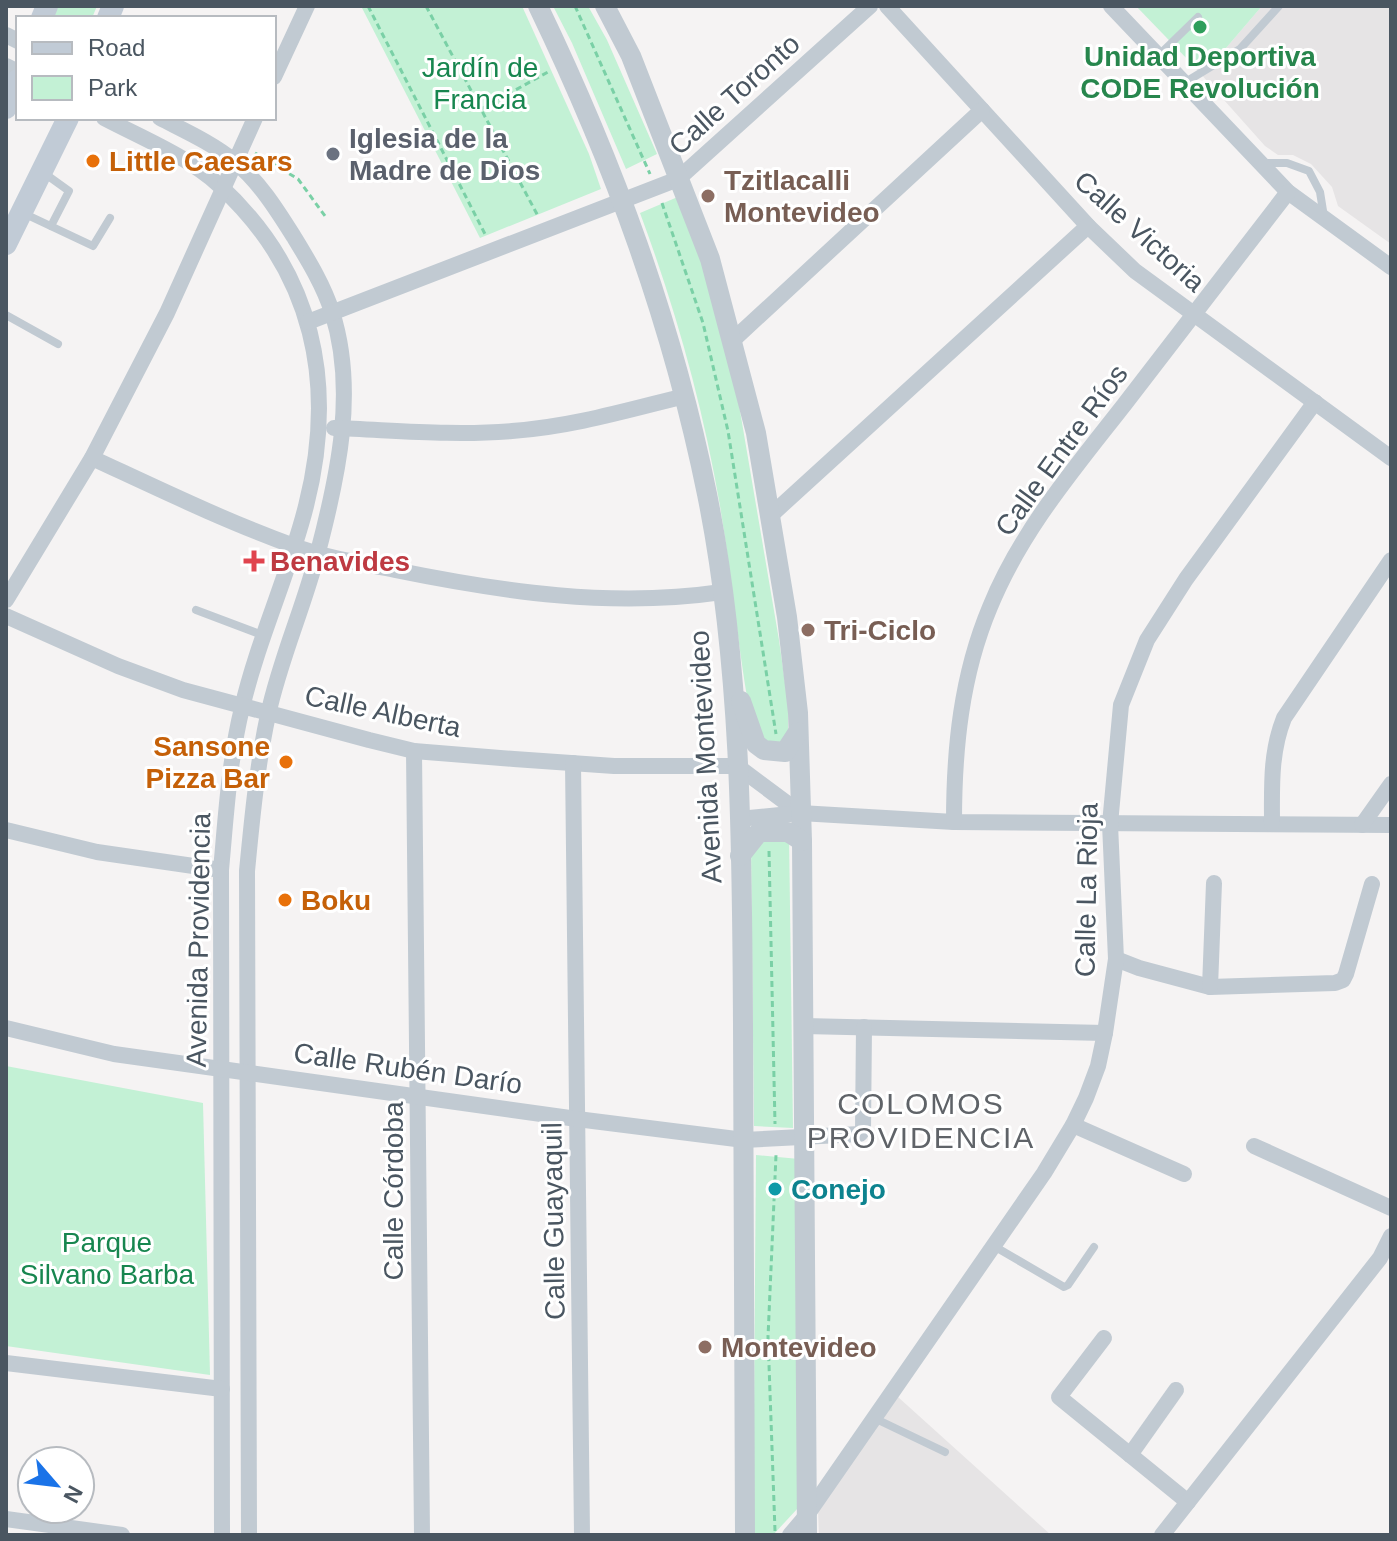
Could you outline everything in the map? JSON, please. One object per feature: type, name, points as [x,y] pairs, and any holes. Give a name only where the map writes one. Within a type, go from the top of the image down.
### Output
[{"type":"main road","points":[[6,108],[16,85]]},
{"type":"main road","points":[[6,244],[67,120]]},
{"type":"street","points":[[276,73],[307,6]]},
{"type":"street","name":"Avenida Montevideo","points":[[538,6],[601,145],[650,275],[685,396],[708,498],[722,592],[732,679],[740,856],[745,1535]]},
{"type":"street","points":[[605,6],[631,56],[710,259],[756,433],[787,617],[798,732],[802,841],[807,1525]]},
{"type":"street","name":"Calle Toronto","points":[[308,322],[678,179],[870,6]]},
{"type":"street","name":"Calle Victoria","points":[[887,6],[1088,226],[1135,271],[1391,458]]},
{"type":"street","points":[[1111,6],[1288,192],[1391,267]]},
{"type":"street","points":[[732,341],[982,110]]},
{"type":"street","name":"Avenida Providencia","points":[[108,120],[181,159],[243,209],[273,249],[308,322],[320,381],[321,428],[315,470],[242,707],[228,787],[221,870],[222,1535]]},
{"type":"street","name":"Avenida Providencia","points":[[164,120],[219,150],[239,154],[285,222],[332,312],[340,343],[343,392],[337,469],[317,554],[268,713],[255,789],[247,871],[249,1535]]},
{"type":"street","points":[[6,600],[92,458],[167,313],[254,120]]},
{"type":"street","name":"Calle Entre Ríos","points":[[954,822],[960,712],[977,642],[1003,578],[1039,517],[1288,192]]},
{"type":"street","points":[[770,516],[1088,226]]},
{"type":"street","points":[[321,428],[442,433],[512,431],[587,421],[685,396]]},
{"type":"street","name":"Calle La Rioja","points":[[790,1535],[807,1525],[874,1418],[1044,1173],[1073,1125],[1098,1066],[1116,959],[1110,824],[1121,705],[1147,640],[1186,579],[1315,402]]},
{"type":"street","points":[[92,458],[199,507],[317,554],[438,579],[544,596],[677,598],[722,592]]},
{"type":"street","points":[[1272,824],[1271,776],[1275,745],[1284,718],[1391,560]]},
{"type":"street","name":"Calle Alberta","points":[[6,616],[118,666],[183,690],[414,751],[573,763],[737,766]]},
{"type":"street","points":[[732,679],[754,741],[761,748],[785,752],[798,732]]},
{"type":"street","name":"Calle Córdoba","points":[[414,751],[422,1535]]},
{"type":"street","name":"Calle Guayaquil","points":[[573,763],[582,1535]]},
{"type":"street","points":[[737,766],[800,813]]},
{"type":"street","points":[[1362,825],[1391,784]]},
{"type":"street","points":[[739,819],[800,813],[954,822],[1391,825]]},
{"type":"street","points":[[6,830],[97,852],[221,870]]},
{"type":"street","points":[[740,856],[756,835],[764,831],[788,832],[802,841]]},
{"type":"street","points":[[1210,987],[1214,883]]},
{"type":"street","points":[[1116,959],[1210,987],[1335,983],[1343,980],[1372,884]]},
{"type":"street","points":[[804,1026],[1105,1033]]},
{"type":"street","name":"Calle Rubén Darío","points":[[6,1028],[114,1054],[744,1140],[860,1134],[863,1130],[864,1027]]},
{"type":"street","points":[[1073,1125],[1184,1174]]},
{"type":"street","points":[[1254,1146],[1391,1208]]},
{"type":"street","points":[[1163,1535],[1380,1258],[1391,1236]]},
{"type":"street","points":[[1104,1338],[1059,1397],[1188,1502]]},
{"type":"street","points":[[6,1363],[222,1389]]},
{"type":"street","points":[[1130,1455],[1176,1390]]},
{"type":"street","points":[[6,1519],[55,1530],[122,1535]]},
{"type":"lane","points":[[1184,83],[1240,49],[1279,6]]},
{"type":"lane","points":[[1158,56],[1198,17]]},
{"type":"lane","points":[[1260,163],[1287,163],[1309,171],[1320,192],[1324,218]]},
{"type":"lane","points":[[43,172],[69,191],[51,226]]},
{"type":"lane","points":[[23,213],[93,246],[110,218]]},
{"type":"lane","points":[[6,315],[58,344]]},
{"type":"lane","points":[[196,610],[265,636]]},
{"type":"lane","points":[[992,1245],[1064,1287],[1094,1247]]},
{"type":"lane","points":[[874,1418],[945,1452]]},
{"type":"path","points":[[368,6],[493,250]]},
{"type":"path","points":[[426,6],[546,230]]},
{"type":"path","points":[[481,109],[565,63]]},
{"type":"path","points":[[239,154],[298,179],[325,216]]},
{"type":"shaded area","points":[[1262,6],[1391,6],[1391,244],[1338,206],[1332,187],[1311,164],[1293,155],[1278,155],[1265,146],[1191,63],[1226,48]]},
{"type":"shaded area","points":[[898,1397],[1051,1535],[819,1535],[818,1510]]},
{"type":"green space","points":[[54,6],[97,6],[93,16],[50,16]]},
{"type":"green space","name":"Jardín de Francia","points":[[361,6],[522,6],[589,154],[601,189],[480,238]]},
{"type":"green space","points":[[553,6],[588,6],[607,40],[657,154],[626,169]]},
{"type":"green space","name":"Unidad Deportiva CODE Revolución","points":[[1136,6],[1262,6],[1226,48],[1191,63]]},
{"type":"green space","points":[[680,196],[699,250],[739,405],[779,640],[788,704],[788,746],[755,740],[720,506],[705,431],[665,284],[640,213]]},
{"type":"green space","points":[[789,834],[793,1128],[754,1126],[751,849],[759,839]]},
{"type":"green space","name":"Parque Silvano Barba","points":[[6,1066],[203,1103],[210,1375],[6,1346]]},
{"type":"green space","points":[[756,1155],[799,1159],[798,1508],[773,1535],[753,1535]]},
{"type":"place","name":"Unidad Deportiva CODE Revolución","points":[[1200,27]]},
{"type":"place","name":"Iglesia de la Madre de Dios","points":[[333,154]]},
{"type":"place","name":"Little Caesars","points":[[93,161]]},
{"type":"place","name":"Tzitlacalli Montevideo","points":[[708,196]]},
{"type":"place","name":"Benavides","points":[[254,561]]},
{"type":"place","name":"Tri-Ciclo","points":[[808,630]]},
{"type":"place","name":"Sansone Pizza Bar","points":[[286,762]]},
{"type":"place","name":"Boku","points":[[285,900]]},
{"type":"place","name":"Conejo","points":[[775,1189]]},
{"type":"place","name":"Montevideo","points":[[705,1347]]},
{"type":"district","name":"COLOMOS PROVIDENCIA","points":[[921,1121]]}]
